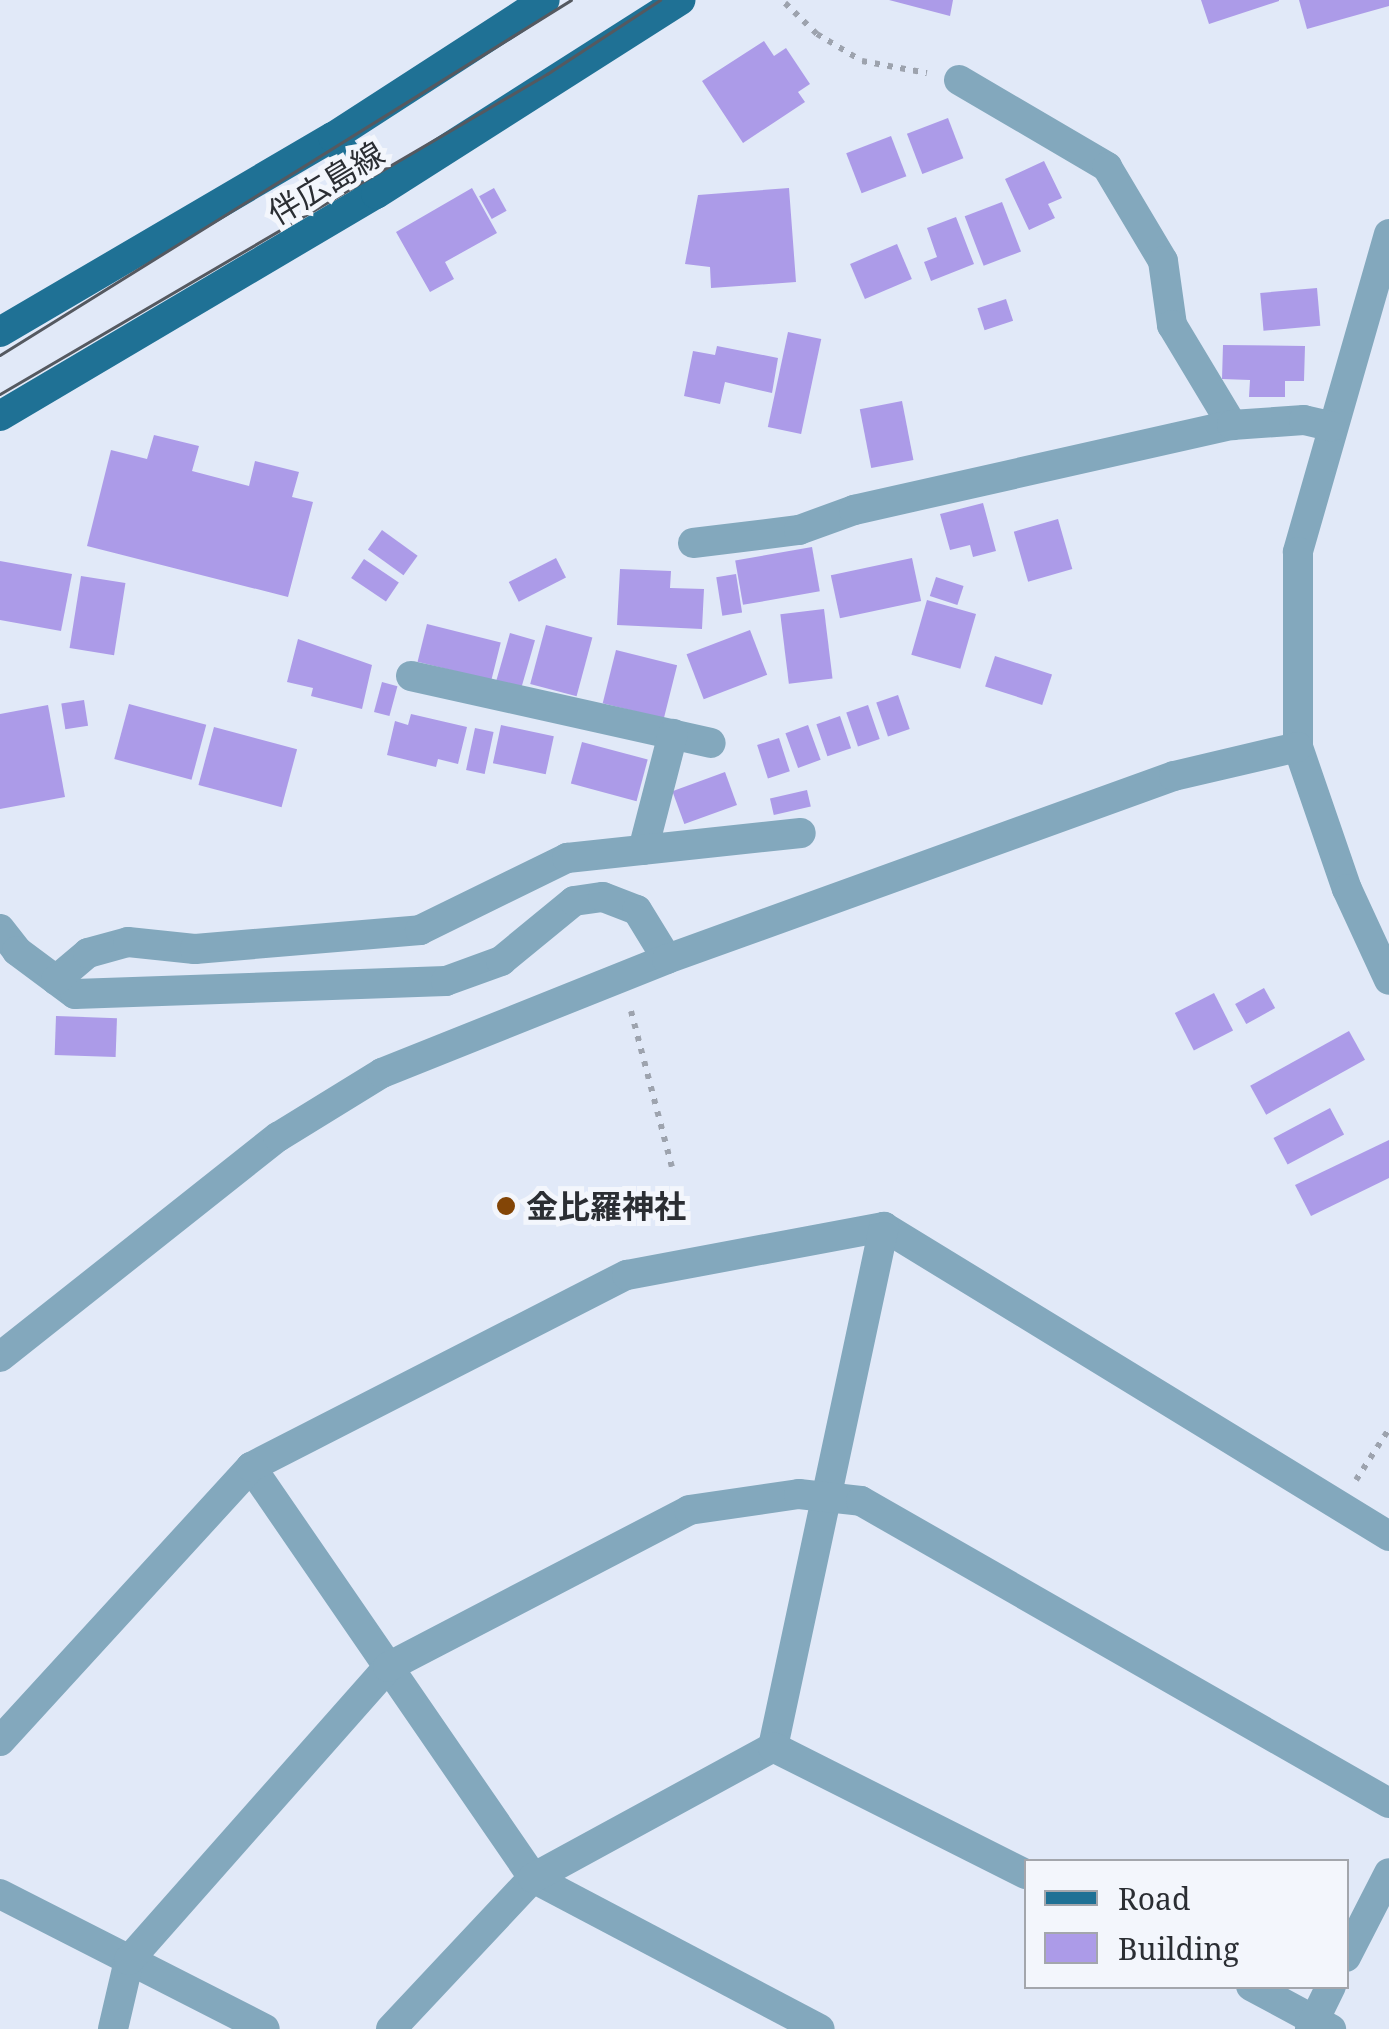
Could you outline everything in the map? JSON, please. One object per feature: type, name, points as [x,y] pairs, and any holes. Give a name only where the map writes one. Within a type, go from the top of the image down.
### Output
[{"type":"main road","name":"伴広島線","points":[[0,332],[333,137],[545,0]]},
{"type":"main road","name":"伴広島線","points":[[0,416],[376,194],[681,0]]},
{"type":"main road","points":[[333,137],[376,194]]},
{"type":"street","points":[[959,80],[1107,166],[1163,261],[1172,325],[1232,425]]},
{"type":"street","points":[[1389,234],[1298,552],[1298,747],[1347,889],[1389,980]]},
{"type":"street","points":[[692,543],[800,530],[854,510],[1232,425],[1304,420],[1331,426]]},
{"type":"street","points":[[411,676],[711,742]]},
{"type":"street","points":[[643,850],[673,734]]},
{"type":"street","points":[[0,1357],[278,1137],[382,1073],[667,959],[1174,776],[1298,747]]},
{"type":"street","points":[[56,980],[88,953],[128,942],[195,948],[420,930],[567,858],[801,833]]},
{"type":"street","points":[[0,930],[75,994],[446,981],[501,961],[574,901],[603,896],[637,910],[667,959]]},
{"type":"street","points":[[391,2029],[533,1878],[773,1747],[884,1227]]},
{"type":"street","points":[[0,1741],[251,1467],[627,1275],[884,1227],[1389,1536]]},
{"type":"street","points":[[251,1467],[533,1878],[820,2029]]},
{"type":"street","points":[[113,2029],[129,1960],[388,1666],[689,1510],[827,1496],[861,1502],[1389,1803]]},
{"type":"street","points":[[773,1747],[1024,1873]]},
{"type":"street","points":[[1349,1951],[1389,1873]]},
{"type":"street","points":[[0,1894],[265,2029]]},
{"type":"street","points":[[1255,1989],[1319,2026],[1331,1989]]},
{"type":"path","points":[[785,3],[817,34],[862,61],[959,80]]},
{"type":"path","points":[[630,1010],[672,1167]]},
{"type":"path","points":[[1355,1481],[1389,1429]]},
{"type":"building","points":[[889,0],[953,0],[950,16]]},
{"type":"building","points":[[1201,0],[1279,0],[1279,1],[1209,24]]},
{"type":"building","points":[[1299,0],[1389,0],[1389,6],[1307,29]]},
{"type":"building","points":[[764,41],[774,56],[786,48],[810,84],[798,92],[805,102],[743,143],[702,81]]},
{"type":"building","points":[[948,118],[963,158],[922,174],[907,134]]},
{"type":"building","points":[[891,136],[906,176],[862,193],[846,153]]},
{"type":"building","points":[[1044,161],[1062,198],[1048,204],[1055,218],[1029,230],[1005,179]]},
{"type":"building","points":[[472,188],[497,233],[445,262],[454,279],[430,292],[396,232]]},
{"type":"building","points":[[494,188],[507,211],[492,219],[479,196]]},
{"type":"building","points":[[789,188],[796,282],[711,288],[710,267],[685,264],[698,195]]},
{"type":"building","points":[[1002,202],[1021,251],[984,266],[965,216]]},
{"type":"building","points":[[956,217],[974,264],[931,281],[924,262],[937,257],[927,228]]},
{"type":"building","points":[[897,244],[912,279],[865,299],[850,264]]},
{"type":"building","points":[[1317,288],[1320,326],[1264,331],[1260,293]]},
{"type":"building","points":[[1006,299],[1013,321],[985,330],[977,308]]},
{"type":"building","points":[[788,332],[821,339],[801,434],[768,427]]},
{"type":"building","points":[[1223,345],[1305,346],[1304,381],[1285,381],[1285,397],[1249,397],[1250,380],[1222,379]]},
{"type":"building","points":[[717,346],[778,358],[772,393],[725,382],[720,404],[684,396],[693,351],[715,355]]},
{"type":"building","points":[[902,401],[913,460],[871,468],[860,409]]},
{"type":"building","points":[[154,435],[199,446],[192,471],[249,486],[255,461],[299,472],[292,497],[313,502],[288,597],[87,546],[111,450],[147,459]]},
{"type":"building","points":[[983,503],[996,551],[973,557],[970,545],[950,550],[940,514]]},
{"type":"building","points":[[1058,519],[1072,569],[1028,582],[1014,532]]},
{"type":"building","points":[[382,530],[418,556],[403,575],[368,549]]},
{"type":"building","points":[[812,547],[820,591],[743,605],[735,561]]},
{"type":"building","points":[[556,558],[566,578],[519,602],[509,582]]},
{"type":"building","points":[[912,558],[921,601],[840,618],[831,575]]},
{"type":"building","points":[[364,559],[399,582],[386,602],[351,578]]},
{"type":"building","points":[[0,561],[72,574],[61,631],[0,620]]},
{"type":"building","points":[[620,569],[671,571],[670,588],[704,589],[702,629],[617,625]]},
{"type":"building","points":[[736,574],[742,613],[722,616],[716,577]]},
{"type":"building","points":[[81,576],[125,583],[114,655],[70,648]]},
{"type":"building","points":[[936,577],[964,586],[957,605],[930,596]]},
{"type":"building","points":[[927,600],[976,614],[960,669],[911,655]]},
{"type":"building","points":[[824,609],[833,678],[789,684],[780,614]]},
{"type":"building","points":[[427,624],[501,642],[491,680],[418,662]]},
{"type":"building","points":[[546,625],[592,637],[577,696],[530,684]]},
{"type":"building","points":[[750,630],[767,675],[704,699],[687,654]]},
{"type":"building","points":[[510,633],[535,640],[521,688],[496,681]]},
{"type":"building","points":[[298,639],[372,665],[362,709],[311,696],[313,688],[287,682]]},
{"type":"building","points":[[616,650],[677,665],[664,719],[603,703]]},
{"type":"building","points":[[995,656],[1052,675],[1042,705],[985,686]]},
{"type":"building","points":[[382,682],[397,686],[389,716],[374,712]]},
{"type":"building","points":[[898,695],[910,729],[888,737],[876,702]]},
{"type":"building","points":[[84,700],[88,726],[65,729],[61,704]]},
{"type":"building","points":[[129,704],[206,725],[192,780],[114,759]]},
{"type":"building","points":[[48,705],[65,797],[0,809],[0,714]]},
{"type":"building","points":[[868,705],[880,739],[858,747],[846,712]]},
{"type":"building","points":[[411,714],[467,727],[458,764],[438,759],[436,767],[387,755],[395,721],[408,725]]},
{"type":"building","points":[[840,716],[851,748],[827,756],[816,724]]},
{"type":"building","points":[[501,725],[554,736],[546,774],[493,763]]},
{"type":"building","points":[[808,725],[821,760],[798,768],[785,733]]},
{"type":"building","points":[[214,727],[297,749],[282,807],[198,785]]},
{"type":"building","points":[[475,728],[494,732],[485,774],[466,770]]},
{"type":"building","points":[[779,738],[790,771],[768,778],[757,745]]},
{"type":"building","points":[[582,742],[648,760],[637,801],[571,784]]},
{"type":"building","points":[[725,772],[737,805],[684,824],[672,791]]},
{"type":"building","points":[[807,790],[811,807],[774,815],[770,799]]},
{"type":"building","points":[[1264,988],[1275,1008],[1246,1024],[1235,1004]]},
{"type":"building","points":[[1214,993],[1233,1030],[1194,1050],[1175,1013]]},
{"type":"building","points":[[56,1016],[117,1018],[116,1057],[55,1055]]},
{"type":"building","points":[[1349,1031],[1365,1060],[1266,1115],[1250,1086]]},
{"type":"building","points":[[1330,1108],[1344,1134],[1288,1165],[1273,1138]]},
{"type":"building","points":[[1389,1140],[1389,1178],[1311,1216],[1295,1185]]},
{"type":"tram line","points":[[0,355],[571,0]]},
{"type":"tram line","points":[[0,394],[547,74],[660,0]]},
{"type":"place","name":"金比羅神社","points":[[506,1206]]}]
